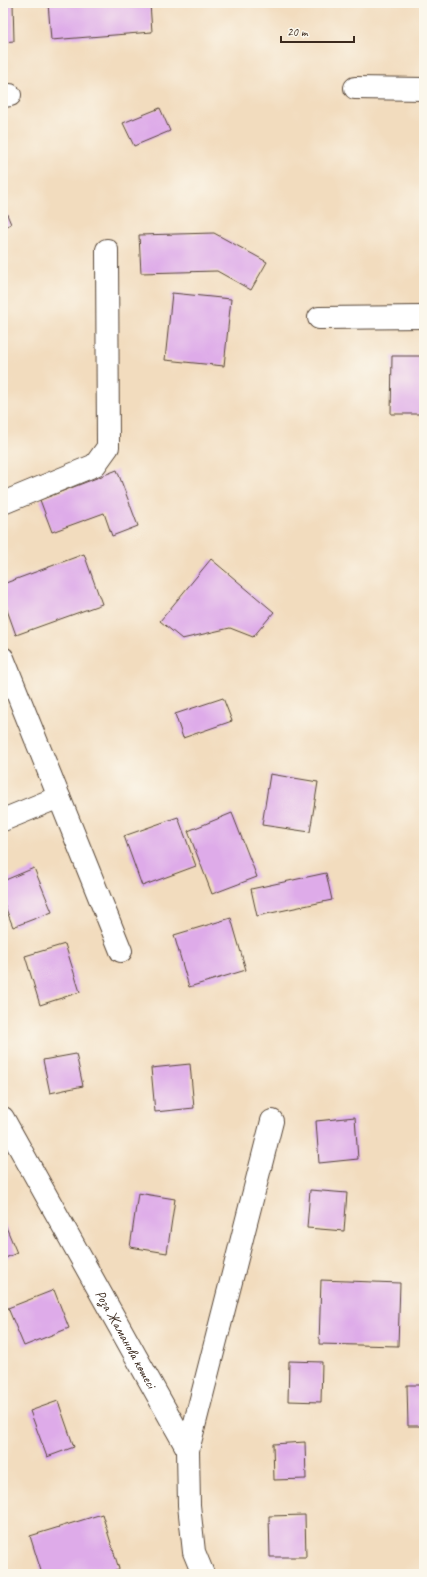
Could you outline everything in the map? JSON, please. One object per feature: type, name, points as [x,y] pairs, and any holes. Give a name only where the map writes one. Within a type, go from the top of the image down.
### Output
[{"type":"street","points":[[355,88],[424,89]]},
{"type":"street","points":[[3,503],[95,465],[108,447],[107,250]]},
{"type":"street","points":[[319,318],[424,317]]},
{"type":"street","points":[[3,658],[121,951]]},
{"type":"street","points":[[3,820],[59,798]]},
{"type":"street","name":"Роза Жаманова көшесі","points":[[3,1118],[188,1450],[189,1506],[194,1552],[203,1574]]},
{"type":"street","points":[[188,1450],[272,1121]]},
{"type":"building","points":[[3,3],[13,3],[14,41],[3,42]]},
{"type":"building","points":[[48,3],[150,3],[152,32],[51,40]]},
{"type":"building","points":[[160,108],[170,131],[134,146],[123,123]]},
{"type":"building","points":[[3,205],[11,224],[3,228]]},
{"type":"building","points":[[214,233],[267,262],[251,290],[217,271],[141,273],[139,235]]},
{"type":"building","points":[[172,293],[231,299],[224,366],[165,360]]},
{"type":"building","points":[[392,356],[424,356],[424,414],[391,414]]},
{"type":"building","points":[[117,470],[138,526],[112,536],[104,513],[52,532],[40,500]]},
{"type":"building","points":[[84,554],[102,604],[16,635],[3,599],[3,584]]},
{"type":"building","points":[[211,559],[274,612],[253,637],[230,628],[182,639],[160,621]]},
{"type":"building","points":[[223,698],[232,721],[183,738],[175,714]]},
{"type":"building","points":[[270,774],[318,782],[310,832],[262,825]]},
{"type":"building","points":[[232,813],[257,877],[212,894],[188,831]]},
{"type":"building","points":[[178,817],[196,866],[142,886],[124,836]]},
{"type":"building","points":[[34,868],[52,912],[13,927],[3,901],[3,881]]},
{"type":"building","points":[[326,873],[332,900],[257,916],[251,889]]},
{"type":"building","points":[[231,918],[246,970],[189,987],[174,935]]},
{"type":"building","points":[[65,944],[80,992],[40,1005],[25,956]]},
{"type":"building","points":[[76,1054],[83,1086],[50,1093],[43,1060]]},
{"type":"building","points":[[190,1064],[194,1108],[155,1112],[151,1068]]},
{"type":"building","points":[[355,1117],[358,1159],[319,1163],[316,1121]]},
{"type":"building","points":[[310,1190],[347,1193],[344,1231],[307,1228]]},
{"type":"building","points":[[138,1193],[175,1199],[167,1253],[130,1247]]},
{"type":"building","points":[[3,1220],[17,1253],[3,1259]]},
{"type":"building","points":[[321,1280],[400,1283],[398,1346],[319,1344]]},
{"type":"building","points":[[54,1290],[69,1328],[24,1346],[8,1308]]},
{"type":"building","points":[[289,1361],[322,1362],[321,1402],[288,1401]]},
{"type":"building","points":[[407,1385],[424,1385],[424,1426],[408,1426]]},
{"type":"building","points":[[58,1401],[74,1447],[47,1457],[30,1411]]},
{"type":"building","points":[[305,1442],[306,1479],[274,1480],[273,1444]]},
{"type":"building","points":[[102,1514],[119,1569],[102,1574],[42,1574],[30,1536]]},
{"type":"building","points":[[305,1515],[306,1557],[270,1557],[269,1516]]}]
